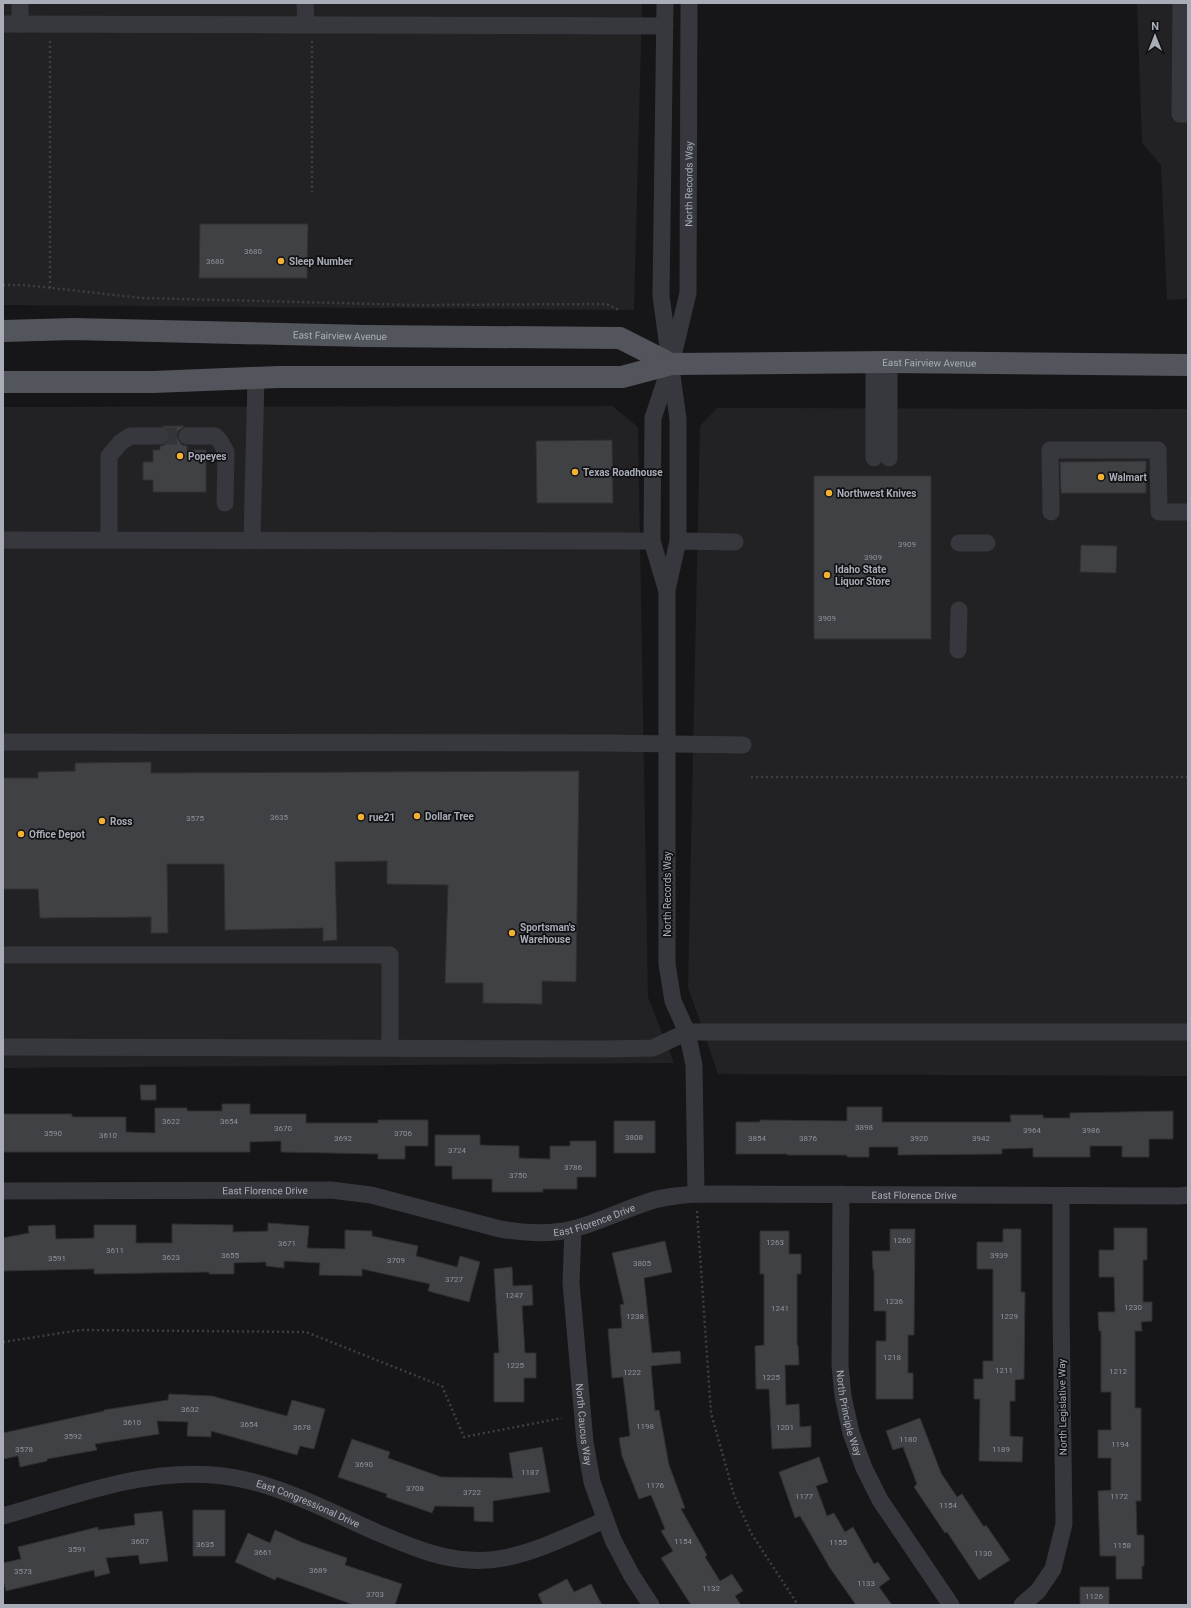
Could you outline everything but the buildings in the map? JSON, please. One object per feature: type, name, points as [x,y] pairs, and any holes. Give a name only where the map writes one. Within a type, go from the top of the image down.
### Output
[{"type":"main road","name":"East Fairview Avenue","points":[[3,331],[74,329],[365,336],[620,338],[671,364]]},
{"type":"main road","name":"East Fairview Avenue","points":[[3,382],[153,382],[256,378],[622,377],[671,364],[882,362],[1188,365]]},
{"type":"street","points":[[20,3],[20,24]]},
{"type":"street","points":[[305,3],[310,25]]},
{"type":"street","name":"North Records Way","points":[[665,3],[661,296],[678,419],[678,541],[667,590],[667,964],[673,1001],[687,1032],[694,1065],[697,1202]]},
{"type":"street","name":"North Records Way","points":[[667,590],[652,541],[654,418],[671,364],[688,293],[689,3]]},
{"type":"street","points":[[1181,3],[1180,114],[1188,114]]},
{"type":"street","points":[[3,24],[665,26]]},
{"type":"street","points":[[881,458],[882,362]]},
{"type":"street","points":[[252,540],[256,378]]},
{"type":"street","points":[[109,540],[109,456],[120,443],[130,436],[160,436]]},
{"type":"street","points":[[187,436],[215,436],[223,446],[226,452],[225,503]]},
{"type":"street","points":[[1051,512],[1050,450],[1158,450],[1159,512],[1188,512]]},
{"type":"street","points":[[3,540],[652,541]]},
{"type":"street","points":[[678,541],[735,542]]},
{"type":"street","points":[[959,543],[987,543]]},
{"type":"street","points":[[958,650],[959,610]]},
{"type":"street","points":[[3,742],[667,743],[743,745]]},
{"type":"street","points":[[3,955],[390,955],[390,1048]]},
{"type":"street","points":[[3,1047],[653,1048],[687,1032],[1188,1032]]},
{"type":"street","name":"East Florence Drive","points":[[3,1191],[331,1190],[371,1195],[500,1230],[520,1233],[573,1229],[654,1200],[674,1196],[697,1202],[840,1194],[1061,1196],[1188,1195]]},
{"type":"street","name":"North Principle Way","points":[[840,1194],[840,1366],[843,1396],[851,1433],[864,1468],[880,1500],[951,1605]]},
{"type":"street","name":"North Legislative Way","points":[[1022,1605],[1038,1591],[1053,1569],[1064,1524],[1061,1196]]},
{"type":"street","name":"North Caucus Way","points":[[573,1229],[571,1283],[585,1442],[592,1482],[613,1540],[632,1576],[651,1605]]},
{"type":"street","name":"East Congressional Drive","points":[[3,1516],[118,1484],[149,1477],[182,1474],[214,1475],[246,1480],[287,1493],[413,1548],[460,1560],[496,1559],[525,1553],[605,1520]]},
{"type":"path","points":[[50,24],[50,288]]},
{"type":"path","points":[[310,25],[312,36],[312,192]]},
{"type":"path","points":[[3,285],[24,285],[142,298],[416,305],[606,304],[619,310]]},
{"type":"path","points":[[752,777],[1188,777]]},
{"type":"path","points":[[697,1202],[711,1413],[734,1495],[751,1533],[798,1605]]},
{"type":"path","points":[[3,1342],[81,1330],[306,1332],[442,1386],[464,1437],[562,1418]]},
{"type":"shaded area","points":[[3,3],[642,3],[634,310],[3,305]]},
{"type":"shaded area","points":[[1137,3],[1188,3],[1188,299],[1167,300],[1161,165],[1142,143]]},
{"type":"shaded area","points":[[612,406],[638,427],[648,997],[674,1063],[3,1068],[3,407]]},
{"type":"shaded area","points":[[717,408],[1188,409],[1188,1076],[718,1074],[688,987],[700,426]]},
{"type":"tunnel","points":[[160,436],[187,436]]},
{"type":"place","name":"Sleep Number","points":[[281,261]]},
{"type":"place","name":"Popeyes","points":[[180,456]]},
{"type":"place","name":"Texas Roadhouse","points":[[575,472]]},
{"type":"place","name":"Walmart","points":[[1101,477]]},
{"type":"place","name":"Northwest Knives","points":[[829,493]]},
{"type":"place","name":"Idaho State Liquor Store","points":[[827,575]]},
{"type":"place","name":"Dollar Tree","points":[[417,816]]},
{"type":"place","name":"rue21","points":[[361,817]]},
{"type":"place","name":"Ross","points":[[102,821]]},
{"type":"place","name":"Office Depot","points":[[21,834]]},
{"type":"place","name":"Sportsman's Warehouse","points":[[512,933]]}]
